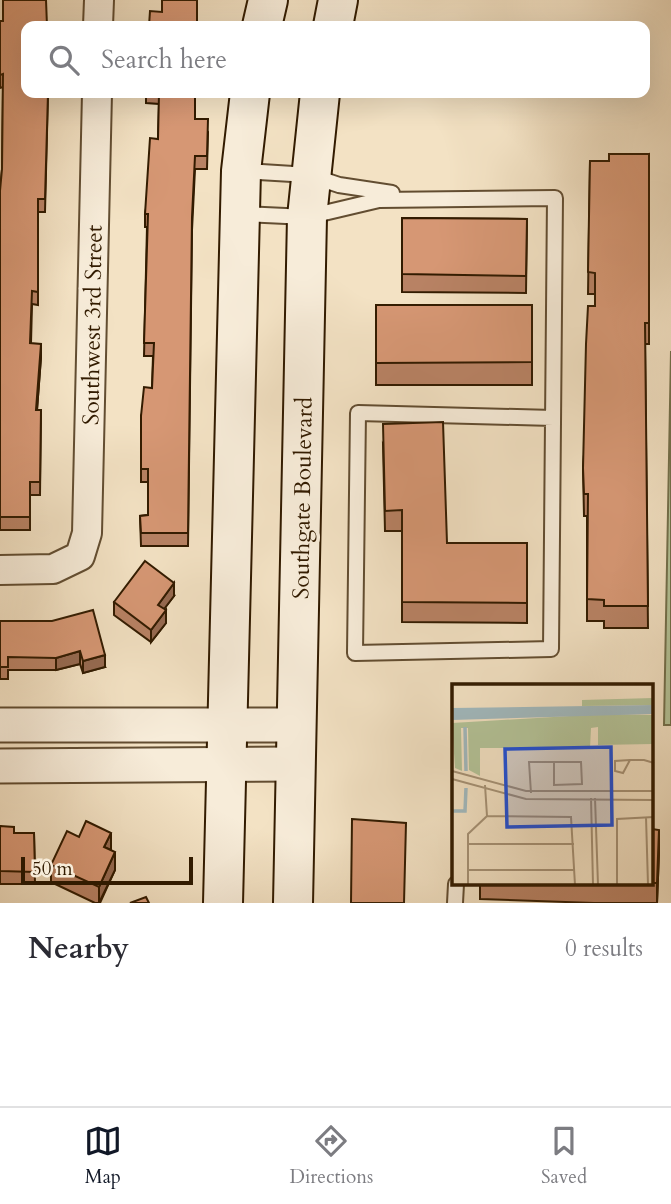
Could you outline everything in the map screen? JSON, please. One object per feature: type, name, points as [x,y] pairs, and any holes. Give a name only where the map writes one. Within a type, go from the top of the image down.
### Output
[{"type":"main road","points":[[263,21],[268,0]]},
{"type":"main road","points":[[334,21],[338,0]]},
{"type":"main road","points":[[223,903],[241,171],[249,98]]},
{"type":"main road","name":"Southgate Boulevard","points":[[293,903],[307,216],[309,175],[319,98]]},
{"type":"street","points":[[98,21],[99,0]]},
{"type":"street","name":"Southwest 3rd Street","points":[[0,570],[53,569],[80,556],[87,533],[97,98]]},
{"type":"street","points":[[0,725],[298,725]]},
{"type":"street","points":[[0,765],[297,764]]},
{"type":"lane","points":[[241,171],[309,175],[339,185],[418,198]]},
{"type":"lane","points":[[240,214],[307,216],[379,200],[418,198],[555,198],[551,649],[355,653],[358,414],[553,418]]},
{"type":"green space","points":[[671,351],[671,725],[664,725]]},
{"type":"building","points":[[3,0],[46,0],[47,21],[21,21],[21,98],[48,98],[45,199],[38,199],[38,292],[32,291],[30,343],[41,344],[36,410],[41,410],[40,482],[30,482],[30,517],[0,517],[0,191],[3,74],[0,75],[0,21],[3,21]]},
{"type":"building","points":[[162,0],[197,0],[197,21],[149,21],[150,11],[162,12]]},
{"type":"building","points":[[159,98],[195,98],[195,119],[208,119],[207,156],[195,156],[192,217],[188,533],[141,533],[140,516],[148,515],[148,469],[141,469],[141,416],[144,387],[152,388],[154,343],[144,343],[148,214],[145,214],[150,138],[158,139]]},
{"type":"building","points":[[609,154],[649,154],[649,323],[645,323],[648,606],[604,606],[604,600],[587,599],[588,494],[584,494],[583,468],[586,344],[588,306],[595,306],[595,273],[588,272],[590,161],[609,161]]},
{"type":"building","points":[[402,218],[527,219],[526,276],[402,274]]},
{"type":"building","points":[[376,305],[532,305],[532,362],[376,363]]},
{"type":"building","points":[[443,422],[447,543],[527,543],[527,603],[402,602],[402,510],[385,511],[383,424]]},
{"type":"building","points":[[145,561],[174,583],[158,605],[166,610],[151,630],[114,602]]},
{"type":"building","points":[[93,610],[105,655],[83,661],[80,651],[56,658],[8,657],[8,667],[0,667],[0,621],[52,621]]},
{"type":"building","points":[[352,819],[406,823],[404,903],[351,903]]},
{"type":"building","points":[[86,821],[111,833],[104,847],[115,852],[99,887],[51,865],[67,831],[79,837]]},
{"type":"building","points":[[0,826],[14,827],[14,833],[34,833],[35,872],[0,871]]},
{"type":"building","points":[[654,829],[659,830],[657,883],[654,883]]},
{"type":"building","points":[[146,897],[149,903],[130,903]]}]
